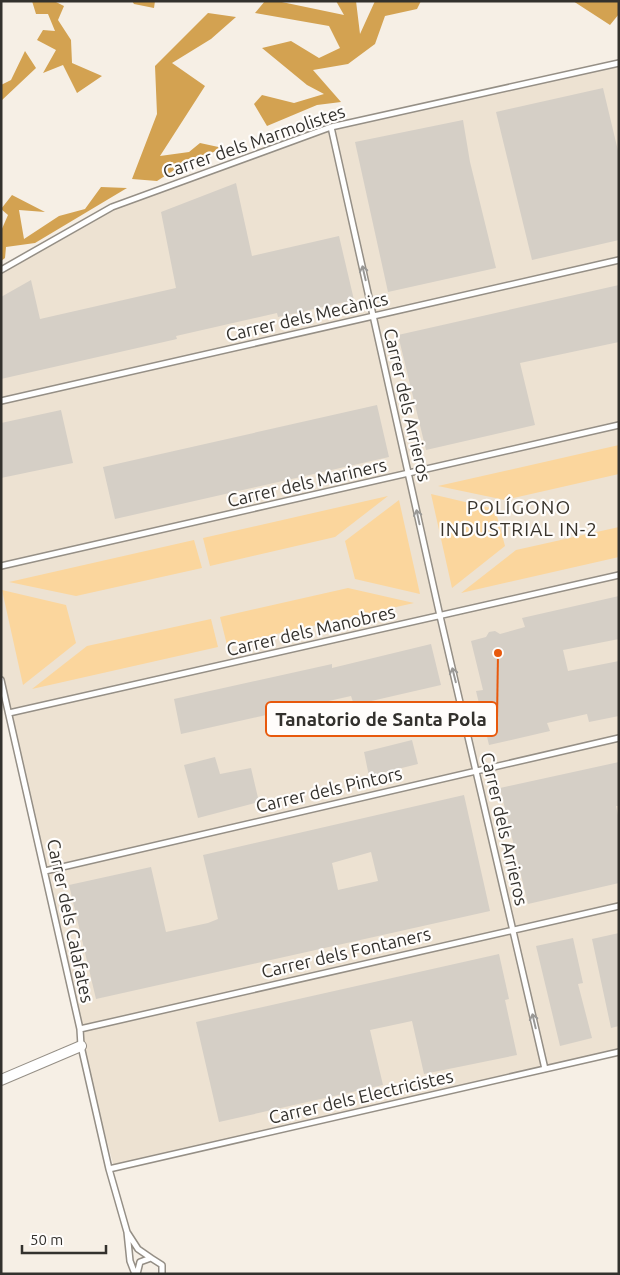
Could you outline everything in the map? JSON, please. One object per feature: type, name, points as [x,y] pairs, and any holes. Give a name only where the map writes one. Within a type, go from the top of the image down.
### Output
[{"type":"street","points":[[1,1080],[81,1046]]},
{"type":"lane","name":"Carrer dels Marmolistes","points":[[1,270],[112,207],[331,127],[619,63]]},
{"type":"lane","name":"Carrer dels Arrieros","points":[[331,127],[440,616],[545,1069]]},
{"type":"lane","name":"Carrer dels Mecànics","points":[[1,401],[619,260]]},
{"type":"lane","name":"Carrer dels Mariners","points":[[1,566],[619,425]]},
{"type":"lane","name":"Carrer dels Manobres","points":[[9,713],[619,575]]},
{"type":"lane","name":"Carrer dels Calafates","points":[[1,680],[80,1029],[81,1046],[109,1169],[127,1232]]},
{"type":"lane","name":"Carrer dels Pintors","points":[[45,871],[619,738]]},
{"type":"lane","name":"Carrer dels Fontaners","points":[[80,1029],[619,906]]},
{"type":"lane","name":"Carrer dels Electricistes","points":[[109,1169],[619,1052]]},
{"type":"lane","points":[[127,1232],[138,1249],[162,1266],[162,1274]]},
{"type":"lane","points":[[127,1232],[130,1261],[136,1274]]},
{"type":"lane","points":[[136,1274],[140,1262],[151,1258]]},
{"type":"shaded area","points":[[32,1],[54,1],[64,6],[58,20],[71,40],[72,63],[102,76],[77,93],[63,65],[43,73],[56,50],[37,40],[43,30],[55,31],[48,14],[36,14]]},
{"type":"shaded area","points":[[132,1],[155,1],[154,8],[134,4]]},
{"type":"shaded area","points":[[265,1],[277,1],[344,15],[336,1],[356,1],[360,34],[375,1],[421,1],[417,9],[385,16],[375,44],[348,64],[313,70],[341,102],[317,105],[267,126],[254,104],[262,95],[294,103],[324,94],[307,85],[262,48],[291,41],[319,58],[340,48],[329,26],[255,13]]},
{"type":"shaded area","points":[[573,1],[619,1],[619,14],[610,25]]},
{"type":"shaded area","points":[[208,13],[236,17],[211,39],[172,63],[205,86],[160,156],[189,152],[200,143],[223,148],[182,165],[157,181],[132,179],[157,114],[155,66]]},
{"type":"shaded area","points":[[25,51],[36,68],[1,101],[1,85],[11,80]]},
{"type":"shaded area","points":[[619,63],[619,1052],[114,1167],[81,1046],[80,1029],[1,680],[1,270],[112,207],[331,127]]},
{"type":"shaded area","points":[[101,187],[127,188],[35,243],[6,247],[5,258],[1,261],[1,231],[8,215],[1,209],[12,195],[45,212],[19,210],[24,239],[59,216],[85,209]]},
{"type":"shaded area","points":[[619,445],[619,474],[505,500],[438,486]]},
{"type":"shaded area","points":[[431,494],[495,509],[505,546],[452,588]]},
{"type":"shaded area","points":[[388,496],[335,537],[210,566],[203,538]]},
{"type":"shaded area","points":[[399,500],[420,594],[355,579],[345,541]]},
{"type":"shaded area","points":[[619,527],[619,557],[461,593],[516,550]]},
{"type":"shaded area","points":[[194,540],[202,568],[76,596],[9,582]]},
{"type":"shaded area","points":[[348,588],[414,603],[227,645],[220,617]]},
{"type":"shaded area","points":[[2,590],[66,605],[76,643],[23,685]]},
{"type":"shaded area","points":[[211,619],[218,647],[32,689],[87,646]]},
{"type":"building","points":[[603,88],[619,155],[619,240],[532,260],[496,112]]},
{"type":"building","points":[[463,120],[470,162],[496,268],[388,292],[355,142]]},
{"type":"building","points":[[236,183],[252,256],[339,236],[354,300],[278,317],[277,313],[176,336],[177,339],[1,379],[1,297],[31,280],[40,319],[176,288],[161,212]]},
{"type":"building","points":[[619,285],[619,342],[520,363],[535,425],[426,450],[398,335]]},
{"type":"building","points":[[377,405],[389,457],[115,519],[103,467]]},
{"type":"building","points":[[61,410],[73,463],[1,478],[1,423]]},
{"type":"building","points":[[619,596],[619,639],[563,650],[568,671],[619,661],[619,716],[589,722],[587,714],[547,723],[550,731],[489,745],[476,691],[483,690],[471,641],[486,637],[489,632],[495,631],[500,634],[525,627],[522,618]]},
{"type":"building","points":[[431,644],[441,685],[354,705],[351,696],[181,734],[174,699],[332,664],[332,668]]},
{"type":"building","points":[[412,740],[418,764],[369,776],[364,752]]},
{"type":"building","points":[[215,757],[220,774],[251,768],[259,802],[198,818],[184,765]]},
{"type":"building","points":[[619,762],[619,806],[616,806],[619,820],[619,883],[528,904],[500,788]]},
{"type":"building","points":[[464,795],[490,911],[96,999],[69,885],[151,867],[166,932],[208,923],[218,919],[203,855]],"holes":[[[371,852],[378,881],[338,890],[332,863]]]},
{"type":"building","points":[[619,933],[619,1026],[611,1028],[592,939]]},
{"type":"building","points":[[573,938],[583,983],[578,984],[592,1038],[560,1046],[536,946]]},
{"type":"building","points":[[499,954],[509,999],[505,1000],[517,1055],[424,1074],[412,1021],[370,1030],[383,1085],[219,1122],[196,1022]]},
{"type":"place","name":"Tanatorio de Santa Pola","points":[[498,653]]},
{"type":"district","name":"POLÍGONO INDUSTRIAL IN-2","points":[[519,518]]}]
